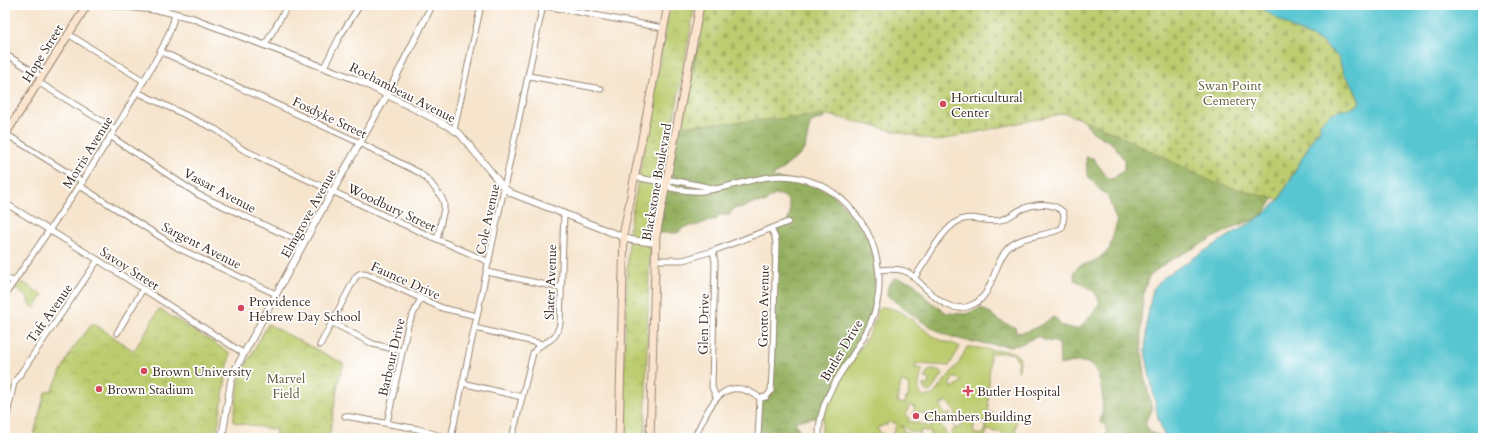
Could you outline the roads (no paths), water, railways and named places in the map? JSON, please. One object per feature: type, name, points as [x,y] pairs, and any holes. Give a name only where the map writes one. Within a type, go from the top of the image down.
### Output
[{"type":"main road","name":"Hope Street","points":[[5,134],[7,126],[40,80],[87,5]]},
{"type":"main road","name":"Blackstone Boulevard","points":[[619,438],[624,237],[634,177],[668,5]]},
{"type":"main road","name":"Blackstone Boulevard","points":[[650,438],[656,243],[700,5]]},
{"type":"street","name":"Rochambeau Avenue","points":[[115,5],[164,12],[192,18],[360,81],[454,130],[467,142],[504,188],[522,198],[632,240],[656,243]]},
{"type":"street","points":[[164,12],[166,5]]},
{"type":"street","points":[[324,67],[340,36],[360,5]]},
{"type":"street","name":"Elmgrove Avenue","points":[[222,438],[232,375],[303,243],[387,95],[432,5]]},
{"type":"street","points":[[454,130],[481,5]]},
{"type":"street","points":[[543,5],[663,28]]},
{"type":"street","name":"Cole Avenue","points":[[451,438],[543,5]]},
{"type":"street","points":[[266,45],[287,6]]},
{"type":"street","name":"Morris Avenue","points":[[5,296],[81,184],[144,81],[160,51],[175,14]]},
{"type":"street","points":[[68,34],[144,81]]},
{"type":"street","name":"Fosdyke Street","points":[[160,51],[360,143],[420,173],[430,182],[444,203],[437,239]]},
{"type":"street","points":[[5,54],[40,80],[115,129]]},
{"type":"street","points":[[529,76],[601,89]]},
{"type":"street","name":"Woodbury Street","points":[[137,92],[217,130],[242,149],[489,262]]},
{"type":"street","name":"Sargent Avenue","points":[[5,134],[178,248],[276,294]]},
{"type":"street","name":"Vassar Avenue","points":[[110,136],[199,195],[303,243]]},
{"type":"street","name":"Butler Drive","points":[[634,177],[666,183],[671,188],[679,190],[702,191],[717,189],[766,177],[777,176],[797,178],[820,184],[829,189],[844,201],[862,223],[871,240],[879,270],[878,296],[873,316],[866,332],[830,392],[819,424],[819,438]]},
{"type":"street","name":"Butler Drive","points":[[666,183],[672,180],[717,189]]},
{"type":"street","name":"Savoy Street","points":[[5,203],[98,260],[243,353]]},
{"type":"street","points":[[879,270],[905,272],[946,306],[962,308],[981,300],[1001,257],[1008,248],[1018,241],[1028,237],[1062,228],[1064,216],[1063,212],[1052,205],[1042,204],[1022,209],[1000,220],[974,218],[960,220],[940,237],[914,278]]},
{"type":"street","name":"Slater Avenue","points":[[512,438],[530,359],[534,350],[542,344],[552,340],[560,324],[564,214]]},
{"type":"street","points":[[656,260],[683,260],[713,251],[788,222]]},
{"type":"street","name":"Grotto Avenue","points":[[760,398],[766,397],[769,394],[771,384],[776,243],[771,229]]},
{"type":"street","name":"Glen Drive","points":[[713,251],[715,262],[712,387],[716,397]]},
{"type":"street","name":"Taft Avenue","points":[[5,424],[14,383],[98,260]]},
{"type":"street","points":[[487,272],[561,288]]},
{"type":"street","name":"Faunce Drive","points":[[320,345],[356,276],[362,273],[370,275],[442,308],[477,316]]},
{"type":"street","points":[[5,277],[14,282]]},
{"type":"street","points":[[117,333],[143,289]]},
{"type":"street","name":"Barbour Drive","points":[[387,423],[410,320],[421,298]]},
{"type":"street","points":[[331,322],[373,344],[402,351]]},
{"type":"street","points":[[475,328],[542,344]]},
{"type":"street","points":[[462,383],[522,397]]},
{"type":"street","points":[[694,438],[716,397],[731,389],[741,389],[753,393],[760,398],[758,438]]},
{"type":"street","points":[[346,416],[425,431],[447,438]]},
{"type":"street","points":[[514,432],[516,438]]},
{"type":"water","points":[[1256,5],[1483,5],[1483,438],[1165,438],[1158,418],[1145,351],[1147,320],[1153,289],[1163,278],[1182,265],[1263,215],[1279,200],[1316,133],[1320,131],[1320,123],[1332,113],[1357,106],[1360,101],[1352,84],[1344,74],[1338,57],[1322,42],[1294,29]]},
{"type":"place","name":"Horticultural Center","points":[[943,104]]},
{"type":"place","name":"Providence Hebrew Day School","points":[[241,308]]},
{"type":"place","name":"Brown University","points":[[144,371]]},
{"type":"place","name":"Brown Stadium","points":[[99,389]]},
{"type":"place","name":"Butler Hospital","points":[[968,391]]},
{"type":"place","name":"Chambers Building","points":[[916,416]]},
{"type":"park label","name":"Swan Point Cemetery","points":[[1230,92]]},
{"type":"park label","name":"Marvel Field","points":[[286,386]]}]
